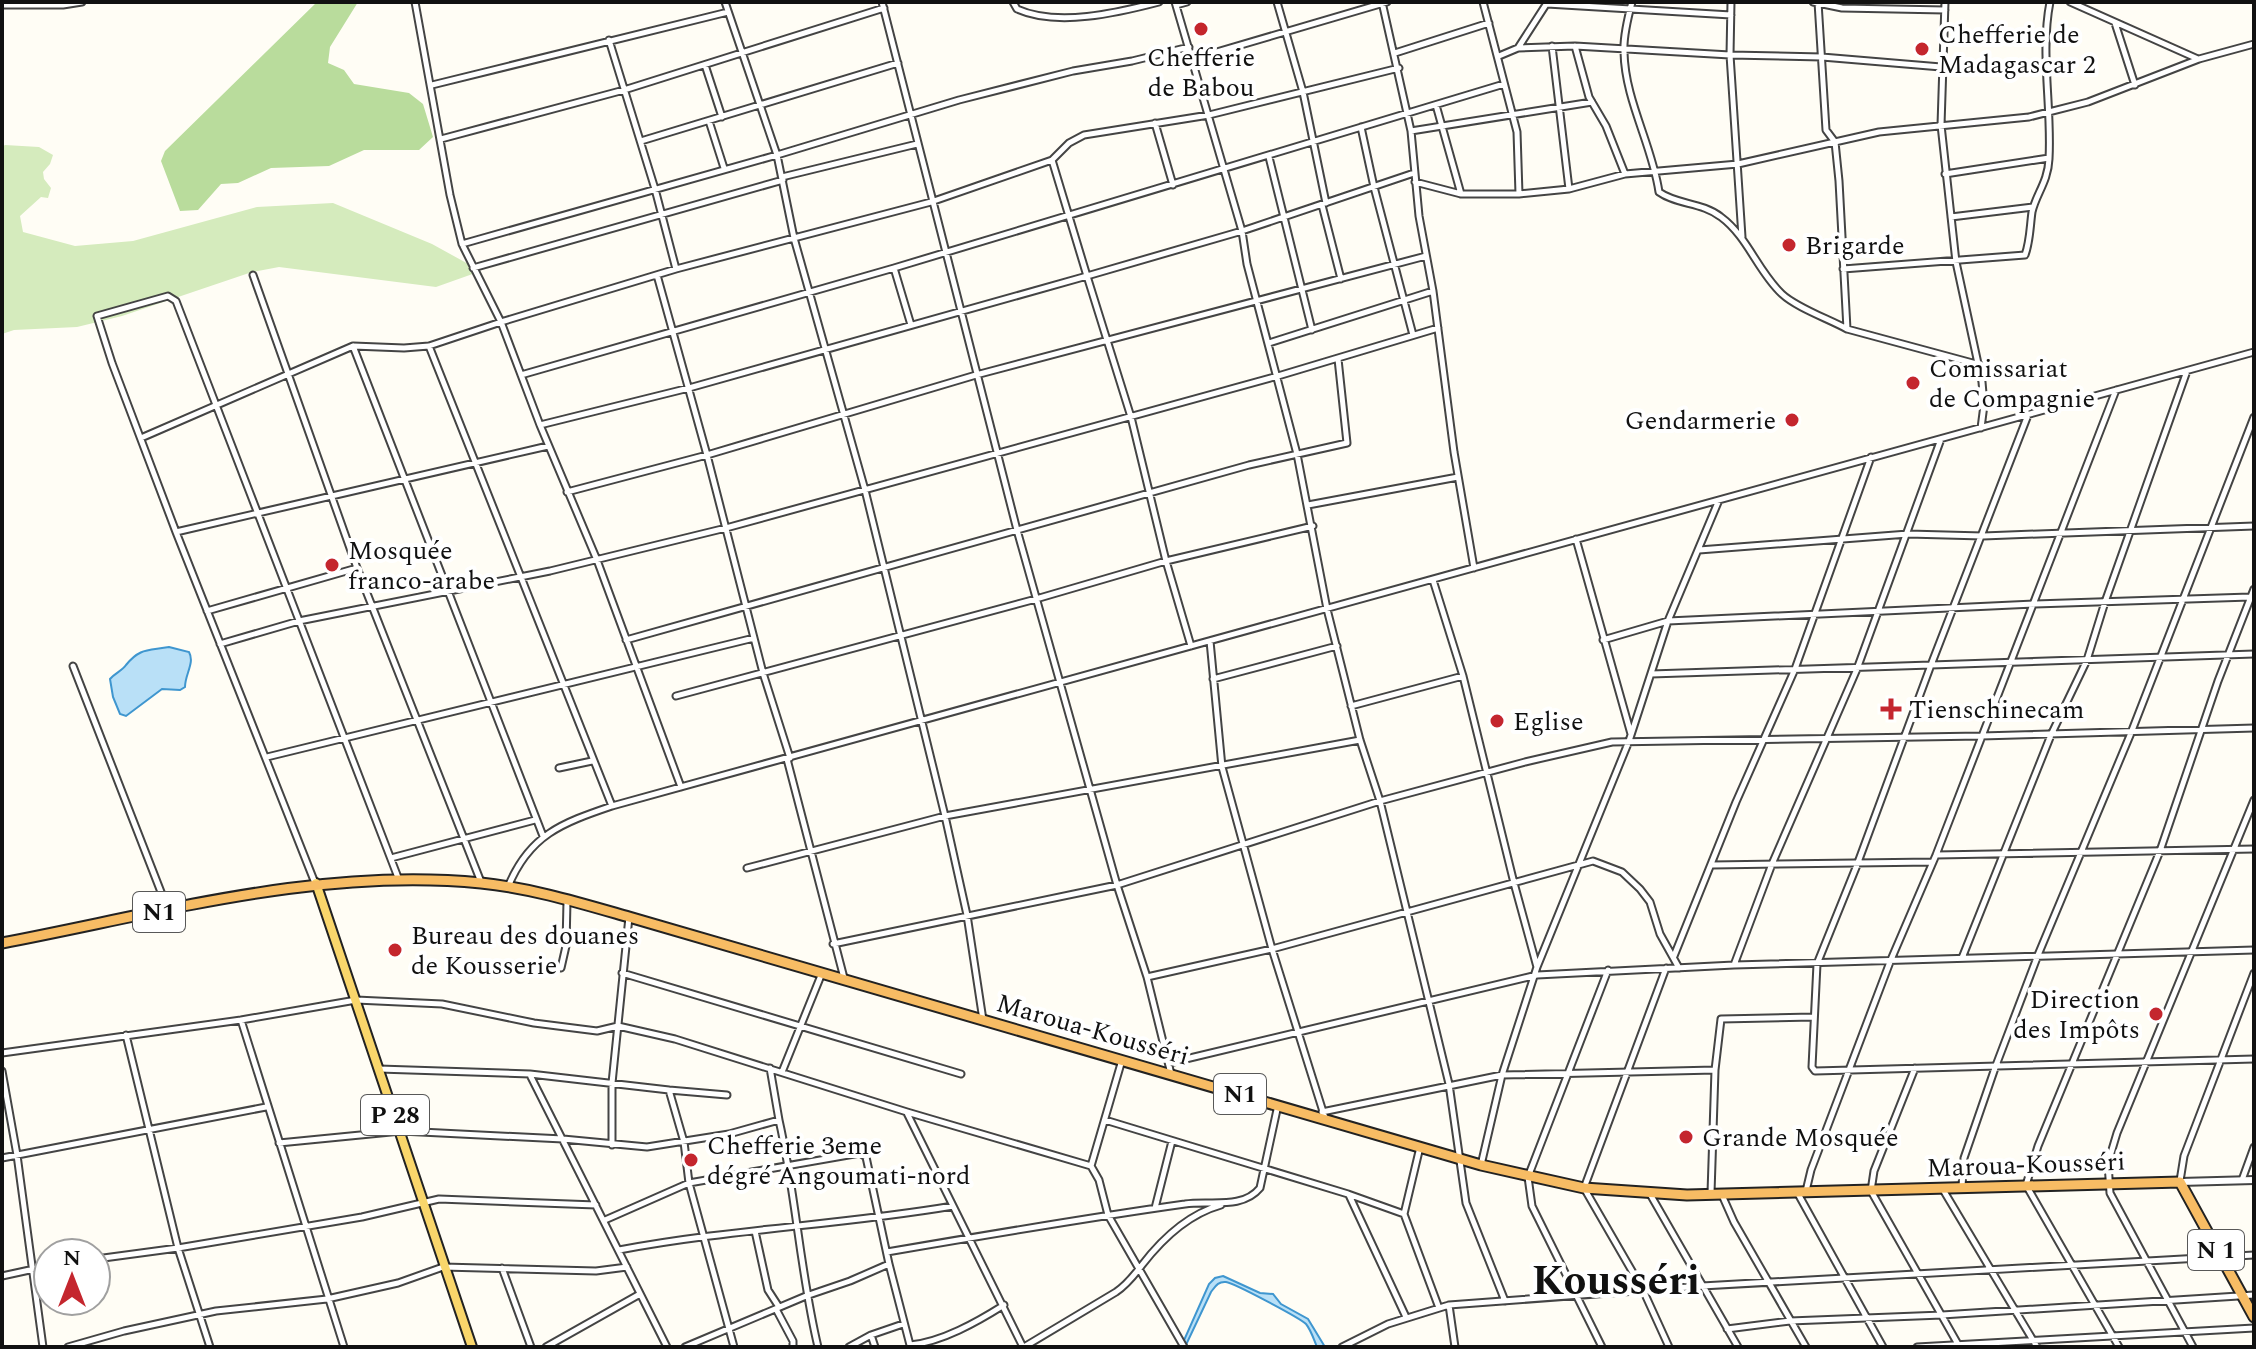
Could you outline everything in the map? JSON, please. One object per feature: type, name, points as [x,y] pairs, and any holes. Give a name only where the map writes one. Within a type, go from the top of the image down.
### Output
[{"type":"highway","name":"Maroua-Kousséri","points":[[2,943],[316,883],[399,880],[482,883],[567,900],[629,917],[1324,1116],[1481,1165],[1584,1188],[1650,1194],[1722,1195],[2180,1182]]},
{"type":"highway","name":"N 1","points":[[2180,1182],[2254,1317]]},
{"type":"main road","name":"P 28","points":[[316,883],[472,1347]]},
{"type":"street","points":[[2,5],[82,2]]},
{"type":"street","points":[[415,2],[450,195],[462,244],[501,322],[548,446],[597,560],[681,787]]},
{"type":"street","points":[[725,2],[777,155],[794,238],[865,490],[945,816],[967,915],[983,1020]]},
{"type":"street","points":[[1013,2],[1017,9],[1036,16],[1123,11],[1159,2]]},
{"type":"street","points":[[1187,2],[1176,4],[1242,231],[1257,302],[1297,454],[1327,609],[1360,740],[1380,801],[1430,1001],[1449,1084],[1466,1203],[1505,1301]]},
{"type":"street","points":[[1277,2],[1315,142],[1324,204],[1341,279]]},
{"type":"street","points":[[1483,2],[1517,132],[1519,194]]},
{"type":"street","points":[[1731,2],[1730,55],[1742,239]]},
{"type":"street","points":[[1945,2],[1941,67],[1945,174],[1956,262],[1980,365],[1984,405],[1981,428]]},
{"type":"street","points":[[1843,269],[2025,255],[2033,207],[2042,191],[2049,158],[2046,23],[2050,2]]},
{"type":"street","points":[[2070,2],[2199,59]]},
{"type":"street","points":[[1193,59],[1384,3],[1411,131],[1415,182],[1474,568]]},
{"type":"street","points":[[1518,48],[1547,3],[1631,5],[1731,15]]},
{"type":"street","points":[[1847,329],[1835,142],[1826,130],[1816,3],[1842,8],[1945,10]]},
{"type":"street","points":[[441,139],[624,90],[883,5],[1017,530],[1117,885],[1147,977],[1171,1074]]},
{"type":"street","points":[[1631,5],[1624,49],[1631,96],[1656,170],[1659,192],[1707,208],[1722,217],[1783,295],[1847,329],[1980,365]]},
{"type":"street","points":[[432,85],[728,12]]},
{"type":"street","points":[[2114,22],[2135,85]]},
{"type":"street","points":[[1395,53],[1489,23]]},
{"type":"street","points":[[609,40],[676,269]]},
{"type":"street","points":[[1415,182],[1461,194],[1519,194],[1569,189],[1625,174],[1738,164],[1879,132],[2007,120],[2088,102],[2199,59],[2254,44]]},
{"type":"street","points":[[1552,46],[1569,189]]},
{"type":"street","points":[[1499,56],[1518,48],[1575,46],[1822,57],[1941,67]]},
{"type":"street","points":[[1575,46],[1592,102],[1606,126],[1625,174]]},
{"type":"street","points":[[462,244],[1014,85],[1189,47]]},
{"type":"street","points":[[641,141],[898,63]]},
{"type":"street","points":[[705,65],[722,117]]},
{"type":"street","points":[[141,438],[353,346],[429,346],[676,269],[931,202],[1052,160],[1076,138],[1209,115],[1399,68]]},
{"type":"street","points":[[521,375],[810,293],[1504,84]]},
{"type":"street","points":[[1411,131],[1592,102]]},
{"type":"street","points":[[1436,105],[1461,194]]},
{"type":"street","points":[[709,121],[724,168]]},
{"type":"street","points":[[1155,123],[1173,185]]},
{"type":"street","points":[[1361,127],[1413,335]]},
{"type":"street","points":[[473,268],[782,179],[917,144]]},
{"type":"street","points":[[1269,157],[1312,330]]},
{"type":"street","points":[[1945,174],[2049,158]]},
{"type":"street","points":[[1052,160],[1131,417],[1166,561],[1191,646]]},
{"type":"street","points":[[540,425],[689,388],[1087,276],[1242,231],[1414,173]]},
{"type":"street","points":[[1951,217],[2033,207]]},
{"type":"street","points":[[567,492],[707,455],[976,375],[1426,256]]},
{"type":"street","points":[[894,268],[911,325]]},
{"type":"street","points":[[253,275],[357,568],[482,883]]},
{"type":"street","points":[[657,275],[788,758],[833,944],[845,979]]},
{"type":"street","points":[[1269,343],[1433,291]]},
{"type":"street","points":[[316,883],[176,532],[97,316],[156,297],[173,297],[399,880]]},
{"type":"street","points":[[220,644],[299,621],[522,577],[726,528],[1278,376],[1438,328]]},
{"type":"street","points":[[353,346],[543,836]]},
{"type":"street","points":[[429,346],[612,806]]},
{"type":"street","points":[[508,887],[523,856],[543,836],[570,820],[612,806],[2254,352]]},
{"type":"street","points":[[626,640],[1149,493],[1347,443],[1338,359]]},
{"type":"street","points":[[1962,958],[2051,735],[2087,660],[2187,370]]},
{"type":"street","points":[[1883,1347],[1801,1192],[2035,604],[2116,390]]},
{"type":"street","points":[[2028,414],[1817,964],[1812,1069],[1995,1068],[2254,1059]]},
{"type":"street","points":[[1962,1187],[1964,1158],[1995,1068],[2038,955],[2131,733],[2253,420]]},
{"type":"street","points":[[1734,965],[1772,864],[1857,669],[1941,438]]},
{"type":"street","points":[[176,532],[548,446]]},
{"type":"street","points":[[1674,957],[1795,669],[1871,457]]},
{"type":"street","points":[[1308,505],[1458,477]]},
{"type":"street","points":[[1537,967],[1630,738],[1668,621],[1719,499]]},
{"type":"street","points":[[676,696],[1166,561],[1313,526]]},
{"type":"street","points":[[1699,550],[1908,534],[1983,536],[2254,526]]},
{"type":"street","points":[[1576,539],[1630,738]]},
{"type":"street","points":[[207,611],[357,568]]},
{"type":"street","points":[[1433,580],[1463,676],[1537,967],[1537,975],[1502,1075],[1481,1165]]},
{"type":"street","points":[[2119,1347],[2026,1185],[2038,1146],[2160,851],[2254,589]]},
{"type":"street","points":[[1603,640],[1668,621],[2252,597]]},
{"type":"street","points":[[267,757],[754,638]]},
{"type":"street","points":[[1210,641],[1222,767],[1272,949],[1324,1116],[1449,1084],[1502,1075],[1715,1070]]},
{"type":"street","points":[[1213,679],[1337,646]]},
{"type":"street","points":[[1651,674],[2254,654]]},
{"type":"street","points":[[73,666],[168,910]]},
{"type":"street","points":[[1351,706],[1463,676]]},
{"type":"street","points":[[833,944],[1117,885],[1380,801],[1630,738],[1764,740],[2254,728]]},
{"type":"street","points":[[747,868],[945,816],[1360,740]]},
{"type":"street","points":[[559,768],[592,761]]},
{"type":"street","points":[[2193,1347],[2110,1193],[2108,1163],[2117,1133],[2254,800]]},
{"type":"street","points":[[391,858],[535,820]]},
{"type":"street","points":[[1936,855],[2254,849]]},
{"type":"street","points":[[1147,977],[1272,949],[1578,863],[1601,862],[1630,878],[1650,902],[1660,934],[1679,968]]},
{"type":"street","points":[[1712,865],[1933,862]]},
{"type":"street","points":[[561,968],[566,946],[567,900]]},
{"type":"street","points":[[612,1145],[612,1083],[629,917]]},
{"type":"street","points":[[1169,1063],[1537,975],[1734,965],[2254,950]]},
{"type":"street","points":[[1666,968],[1584,1188],[1643,1290],[1669,1347]]},
{"type":"street","points":[[1602,1347],[1532,1206],[1528,1177],[1608,970]]},
{"type":"street","points":[[782,1072],[822,972]]},
{"type":"street","points":[[622,973],[961,1074]]},
{"type":"street","points":[[2254,973],[2184,1156],[2180,1182],[2254,1180]]},
{"type":"street","points":[[2,1053],[241,1020],[356,1000],[455,1005],[534,1023],[597,1031],[618,1026],[675,1039],[1091,1166],[1099,1180],[1108,1215],[1184,1347]]},
{"type":"street","points":[[1711,1195],[1715,1070],[1722,1017],[1813,1017]]},
{"type":"street","points":[[241,1020],[344,1347]]},
{"type":"street","points":[[126,1035],[178,1248],[210,1347]]},
{"type":"street","points":[[1091,1166],[1122,1060]]},
{"type":"street","points":[[1915,1067],[1874,1171],[1871,1191],[1959,1346]]},
{"type":"street","points":[[770,1068],[789,1165],[806,1296],[818,1347]]},
{"type":"street","points":[[379,1069],[530,1074],[727,1095]]},
{"type":"street","points":[[2,1071],[32,1269],[2,1276]]},
{"type":"street","points":[[530,1074],[667,1347]]},
{"type":"street","points":[[669,1090],[684,1142],[689,1183],[734,1347]]},
{"type":"street","points":[[907,1112],[1024,1347],[1127,1284],[1171,1233],[1208,1209],[1258,1192],[1278,1105]]},
{"type":"street","points":[[2,1158],[266,1107]]},
{"type":"street","points":[[279,1143],[401,1131],[563,1139],[647,1147],[729,1134],[779,1120]]},
{"type":"street","points":[[1105,1120],[1404,1214]]},
{"type":"street","points":[[1155,1208],[1172,1141]]},
{"type":"street","points":[[1420,1146],[1404,1214],[1439,1308]]},
{"type":"street","points":[[2242,1180],[2254,1147]]},
{"type":"street","points":[[605,1220],[689,1183],[864,1154],[908,1344],[913,1346],[979,1320],[1004,1305]]},
{"type":"street","points":[[1942,1188],[2037,1347]]},
{"type":"street","points":[[1348,1194],[1406,1317]]},
{"type":"street","points":[[1650,1194],[1738,1347]]},
{"type":"street","points":[[1722,1195],[1806,1347]]},
{"type":"street","points":[[112,1257],[362,1217],[422,1202],[457,1199],[596,1205]]},
{"type":"street","points":[[887,1252],[1155,1208],[1206,1201],[1230,1203]]},
{"type":"street","points":[[619,1250],[705,1235],[797,1228],[953,1206]]},
{"type":"street","points":[[755,1231],[768,1290],[793,1341],[793,1347]]},
{"type":"street","points":[[1342,1347],[1406,1317],[1449,1305],[1702,1286],[2254,1255]]},
{"type":"street","points":[[685,1347],[889,1264]]},
{"type":"street","points":[[68,1347],[124,1331],[201,1315],[327,1299],[398,1283],[443,1267],[596,1271],[627,1267]]},
{"type":"street","points":[[502,1268],[531,1347]]},
{"type":"street","points":[[546,1347],[640,1294]]},
{"type":"street","points":[[1727,1329],[1790,1321],[1942,1315],[2254,1295]]},
{"type":"street","points":[[1449,1305],[1455,1347]]},
{"type":"street","points":[[39,1317],[43,1347]]},
{"type":"street","points":[[849,1347],[871,1335],[903,1324]]},
{"type":"street","points":[[1917,1347],[2254,1328]]},
{"type":"street","points":[[871,1335],[875,1347]]},
{"type":"green space","points":[[317,2],[358,2],[330,47],[328,63],[344,70],[354,84],[409,93],[423,104],[433,137],[419,150],[364,150],[329,166],[271,168],[238,183],[221,184],[198,210],[180,211],[161,161],[165,151]]},
{"type":"green space","points":[[2,147],[39,147],[53,155],[43,172],[51,188],[48,198],[41,197],[20,216],[23,232],[75,246],[133,241],[257,207],[333,203],[432,244],[481,271],[436,287],[279,267],[252,272],[122,316],[77,327],[14,330],[2,334]]},
{"type":"water","points":[[169,647],[189,652],[191,660],[185,687],[180,690],[162,689],[126,716],[120,714],[110,679],[140,653]]},
{"type":"water","points":[[1223,1276],[1260,1293],[1273,1294],[1281,1304],[1308,1319],[1325,1347],[1317,1347],[1306,1324],[1253,1294],[1223,1282],[1211,1292],[1185,1347],[1181,1347],[1209,1284]]},
{"type":"place","name":"Chefferie de Babou","points":[[1201,29]]},
{"type":"place","name":"Chefferie de Madagascar 2","points":[[1922,49]]},
{"type":"place","name":"Brigarde","points":[[1789,245]]},
{"type":"place","name":"Comissariat de Compagnie","points":[[1913,383]]},
{"type":"place","name":"Gendarmerie","points":[[1792,420]]},
{"type":"place","name":"Mosquée franco-arabe","points":[[332,565]]},
{"type":"place","name":"Tienschinecam","points":[[1891,709]]},
{"type":"place","name":"Eglise","points":[[1497,721]]},
{"type":"place","name":"Bureau des douanes de Kousserie","points":[[395,950]]},
{"type":"place","name":"Direction des Impôts","points":[[2156,1014]]},
{"type":"place","name":"Grande Mosquée","points":[[1686,1137]]},
{"type":"place","name":"Chefferie 3eme dégré Angoumati-nord","points":[[691,1160]]},
{"type":"district","name":"Kousséri","points":[[1616,1279]]}]
